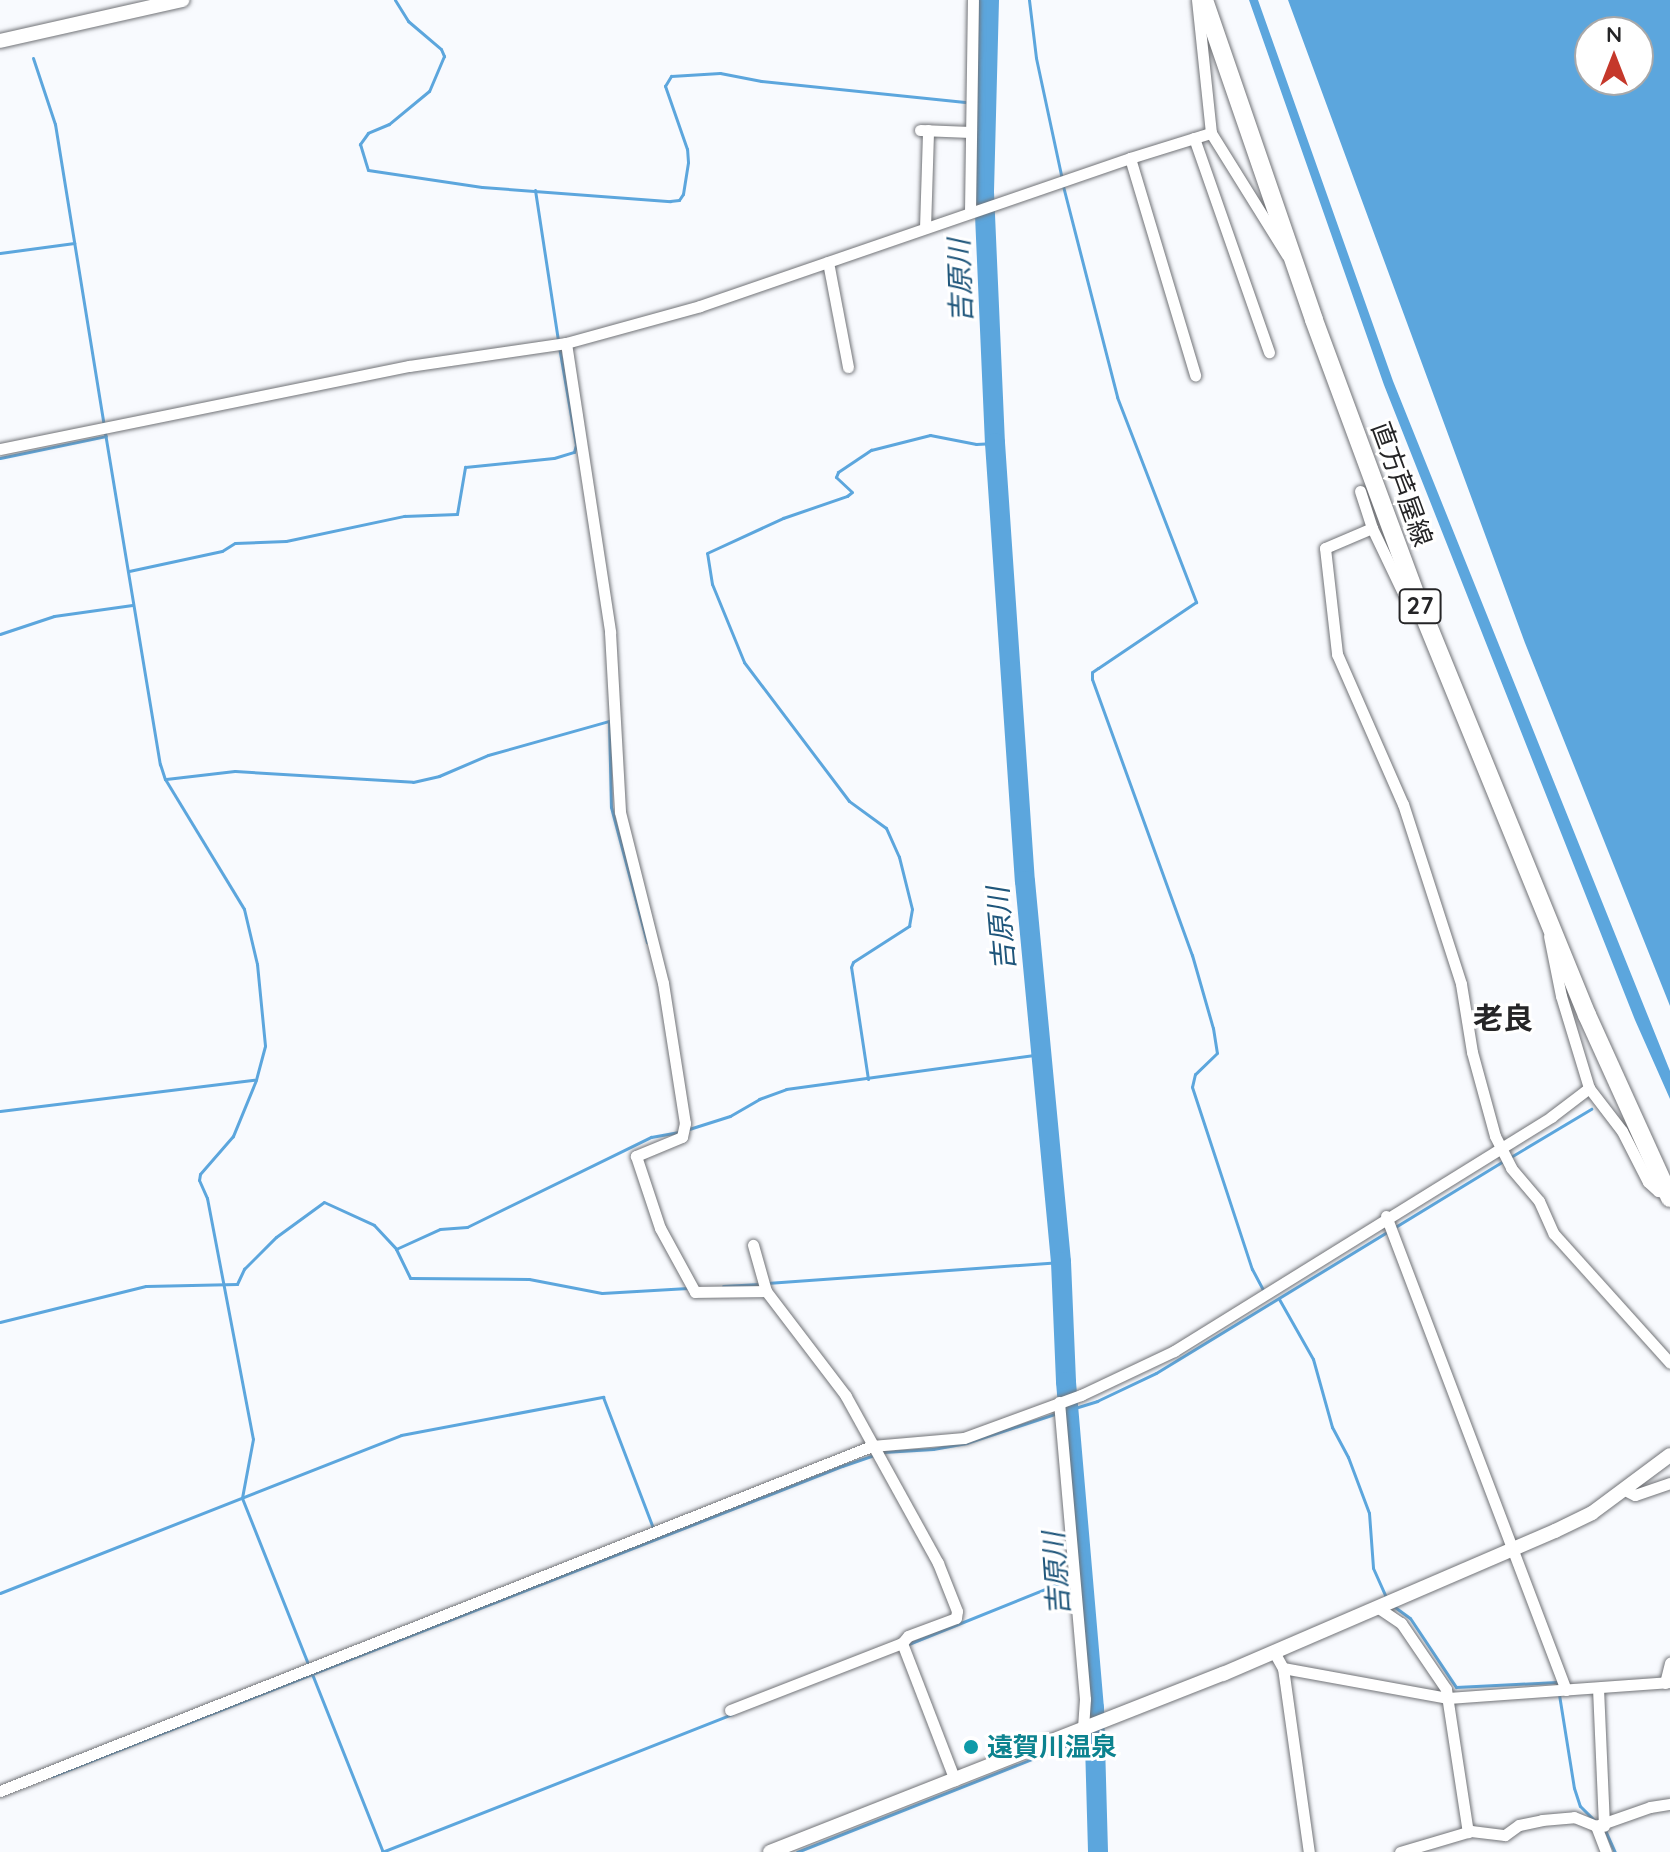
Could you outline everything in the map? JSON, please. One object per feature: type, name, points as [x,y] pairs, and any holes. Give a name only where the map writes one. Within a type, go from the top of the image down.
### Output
[{"type":"main road","name":"直方芦屋線","points":[[1204,0],[1292,257],[1416,596],[1550,928],[1668,1195]]},
{"type":"street","points":[[0,41],[182,0]]},
{"type":"street","points":[[970,212],[973,0]]},
{"type":"street","points":[[1197,0],[1211,133],[1273,237],[1292,257]]},
{"type":"street","points":[[925,228],[924,130],[971,132]]},
{"type":"street","points":[[0,449],[409,366],[566,343],[700,306],[970,212],[1211,133]]},
{"type":"street","points":[[1194,138],[1269,352]]},
{"type":"street","points":[[1130,158],[1195,375]]},
{"type":"street","points":[[828,262],[848,367]]},
{"type":"street","points":[[566,343],[610,632],[624,838],[663,983],[685,1123],[682,1137],[636,1156],[660,1228],[695,1292],[766,1291]]},
{"type":"street","points":[[1360,491],[1372,528],[1403,593],[1416,596]]},
{"type":"street","points":[[1372,528],[1325,548],[1337,654],[1403,804],[1461,984],[1472,1052],[1500,1149],[1539,1201],[1554,1234],[1670,1363]]},
{"type":"street","points":[[1550,928],[1549,943],[1561,996],[1589,1088],[1622,1131],[1648,1182],[1668,1195]]},
{"type":"street","points":[[0,1791],[872,1446],[964,1438],[1059,1402],[1174,1351],[1386,1216],[1500,1149],[1589,1088]]},
{"type":"street","points":[[1386,1216],[1566,1690]]},
{"type":"street","points":[[730,1710],[902,1643],[908,1636],[956,1618],[957,1611],[938,1563],[846,1396],[766,1291],[753,1245]]},
{"type":"street","points":[[1059,1402],[1085,1699],[1083,1728]]},
{"type":"street","points":[[770,1852],[1274,1652],[1512,1550],[1592,1513],[1670,1455]]},
{"type":"street","points":[[1625,1490],[1635,1495],[1670,1483]]},
{"type":"street","points":[[1377,1607],[1401,1623],[1446,1689],[1468,1832]]},
{"type":"street","points":[[902,1643],[955,1780]]},
{"type":"street","points":[[1274,1652],[1283,1668],[1309,1852]]},
{"type":"street","points":[[1283,1668],[1448,1698],[1668,1683],[1670,1663]]},
{"type":"street","points":[[1598,1688],[1600,1826],[1606,1852]]},
{"type":"street","points":[[1400,1852],[1468,1832],[1505,1835],[1519,1825],[1574,1817],[1600,1826],[1650,1807],[1670,1804]]},
{"type":"water","points":[[1249,0],[1258,0],[1393,381],[1670,1071],[1670,1099],[1635,1020],[1384,385]]},
{"type":"water","points":[[1288,0],[1670,0],[1670,1006],[1525,643]]},
{"type":"waterway","points":[[395,0],[408,21],[441,49],[444,56],[429,91],[389,124],[368,133],[360,144],[368,170],[482,187],[679,200],[683,194],[688,162],[687,149],[665,86],[671,76],[720,73],[761,81],[965,102]]},
{"type":"waterway","name":"吉原川","points":[[989,0],[984,192],[995,443],[1025,881],[1061,1262],[1066,1382],[1094,1708],[1098,1852]]},
{"type":"waterway","points":[[1029,0],[1036,58],[1062,179]]},
{"type":"waterway","points":[[33,58],[55,124],[104,425]]},
{"type":"waterway","points":[[1063,186],[1117,397],[1196,602],[1092,672],[1092,679],[1192,955],[1213,1028],[1217,1053],[1195,1074],[1192,1087],[1252,1269],[1263,1290]]},
{"type":"waterway","points":[[535,190],[558,340]]},
{"type":"waterway","points":[[0,253],[74,243]]},
{"type":"waterway","points":[[129,571],[222,551],[235,543],[286,541],[404,516],[457,514],[465,467],[554,458],[574,452],[576,445],[559,347]]},
{"type":"waterway","points":[[105,433],[160,764],[165,779],[244,909],[257,964],[265,1046],[256,1080],[233,1136],[200,1174],[199,1180],[207,1198],[253,1439],[242,1498],[383,1852]]},
{"type":"waterway","points":[[868,1079],[851,967],[853,962],[909,926],[912,909],[899,857],[886,828],[849,801],[744,662],[712,584],[707,553],[783,518],[847,496],[852,492],[836,477],[838,472],[871,450],[930,435],[976,444],[995,443]]},
{"type":"waterway","points":[[0,458],[106,436]]},
{"type":"waterway","points":[[0,634],[54,616],[132,605]]},
{"type":"waterway","points":[[166,779],[235,771],[413,782],[439,776],[488,755],[609,721],[611,807],[647,942]]},
{"type":"waterway","points":[[689,1129],[730,1116],[759,1099],[786,1089],[1042,1054]]},
{"type":"waterway","points":[[0,1111],[254,1080]]},
{"type":"waterway","points":[[1509,1158],[1591,1109]]},
{"type":"waterway","points":[[0,1322],[146,1286],[237,1284],[244,1269],[276,1237],[324,1202],[374,1225],[396,1249],[440,1229],[467,1227],[651,1137],[678,1132]]},
{"type":"waterway","points":[[1065,1411],[1097,1401],[1156,1373],[1502,1162]]},
{"type":"waterway","points":[[396,1249],[410,1278],[529,1279],[602,1293],[688,1288]]},
{"type":"waterway","points":[[767,1283],[1061,1262]]},
{"type":"waterway","points":[[723,1286],[760,1284]]},
{"type":"waterway","points":[[1279,1299],[1313,1359],[1332,1427],[1348,1457],[1369,1513],[1373,1568],[1387,1600]]},
{"type":"waterway","points":[[0,1593],[401,1435],[603,1397],[653,1528]]},
{"type":"waterway","points":[[52,1776],[842,1466],[883,1452],[933,1449],[966,1443],[1058,1413]]},
{"type":"waterway","points":[[906,1645],[1070,1579]]},
{"type":"waterway","points":[[1392,1605],[1410,1618],[1456,1687],[1557,1682],[1574,1788],[1580,1806],[1594,1820]]},
{"type":"waterway","points":[[382,1852],[732,1714]]},
{"type":"waterway","points":[[797,1852],[1093,1735]]},
{"type":"waterway","points":[[1605,1830],[1615,1852]]},
{"type":"place","name":"遠賀川温泉","points":[[971,1747]]},
{"type":"district","name":"老良","points":[[1503,1018]]}]
